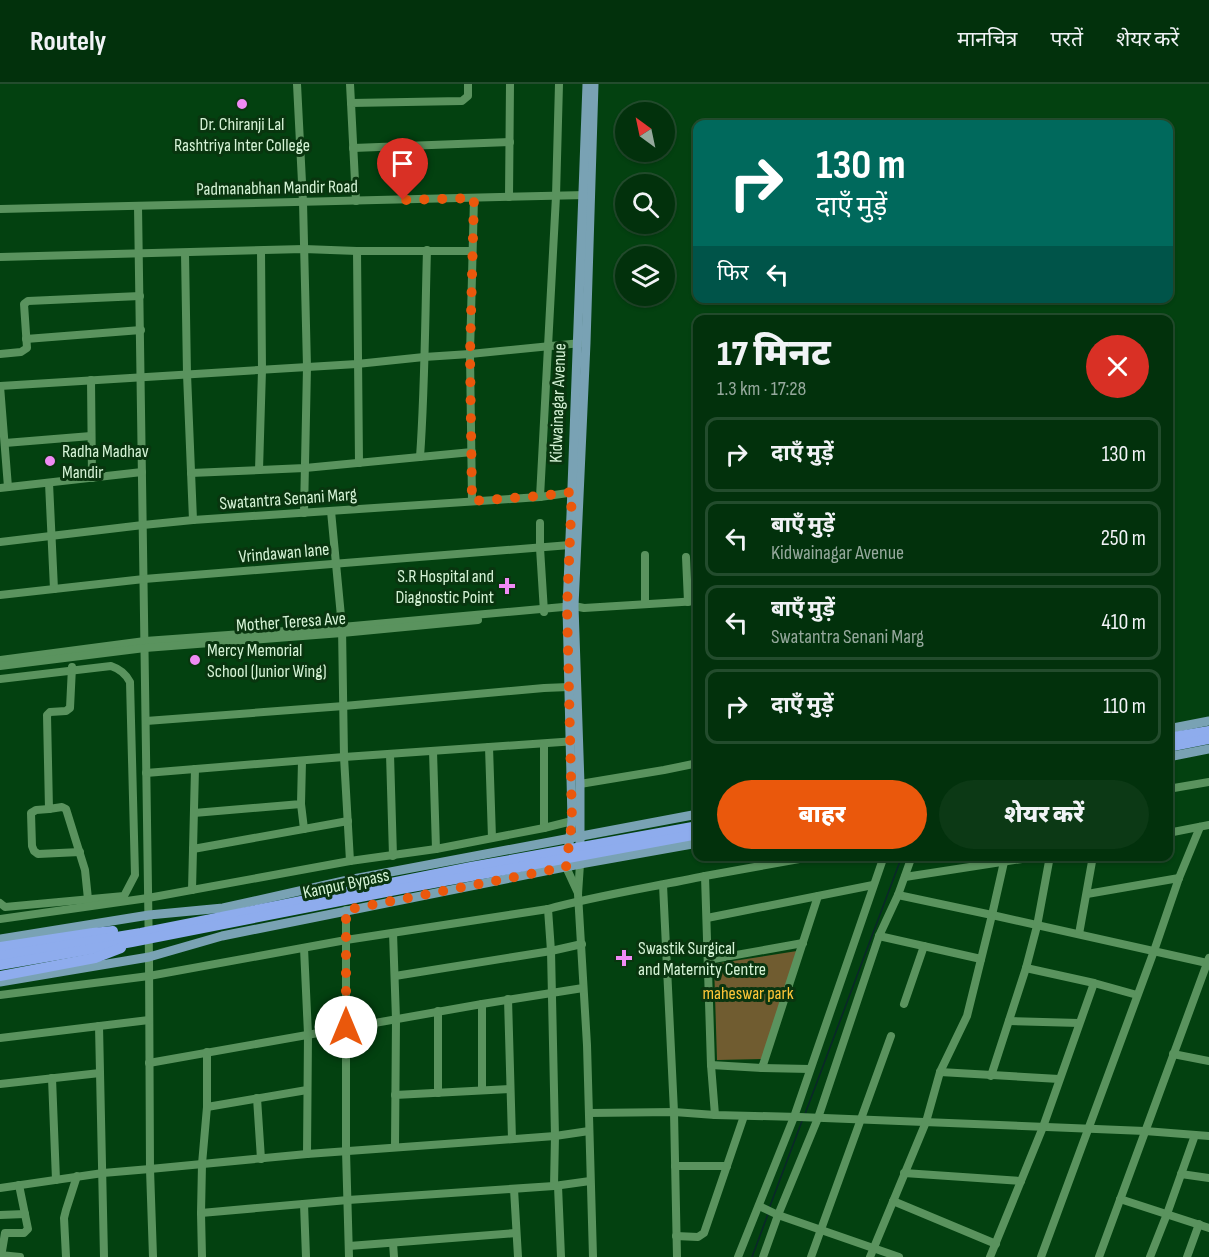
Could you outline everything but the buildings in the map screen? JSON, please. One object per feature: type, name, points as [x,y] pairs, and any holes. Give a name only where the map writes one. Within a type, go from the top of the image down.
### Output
[{"type":"highway","points":[[1173,737],[1209,731]]},
{"type":"highway","points":[[1173,746],[1209,739]]},
{"type":"highway","name":"Kanpur Bypass","points":[[0,956],[141,933],[471,867],[693,827]]},
{"type":"highway","name":"Kanpur Bypass","points":[[0,965],[693,835]]},
{"type":"highway","points":[[0,947],[112,931],[141,933]]},
{"type":"highway","points":[[0,976],[95,958],[132,942]]},
{"type":"main road","name":"Kidwainagar Avenue","points":[[566,867],[576,836],[580,784],[569,687],[586,195],[587,84]]},
{"type":"main road","name":"Kidwainagar Avenue","points":[[586,195],[594,84]]},
{"type":"main road","name":"Kidwainagar Avenue","points":[[576,492],[570,545],[575,741],[572,821],[580,864]]},
{"type":"main road","points":[[1173,728],[1209,721]]},
{"type":"main road","points":[[1173,756],[1209,749]]},
{"type":"main road","points":[[0,939],[149,915],[223,908],[348,880],[693,815]]},
{"type":"main road","points":[[0,982],[149,957],[222,936],[346,910],[693,844]]},
{"type":"street","points":[[297,84],[303,202],[307,367],[304,513]]},
{"type":"street","points":[[350,84],[356,201]]},
{"type":"street","points":[[351,103],[462,101],[468,96],[468,84]]},
{"type":"street","points":[[509,197],[510,84]]},
{"type":"street","points":[[540,496],[556,196],[559,84]]},
{"type":"street","points":[[353,147],[510,142]]},
{"type":"street","name":"Padmanabhan Mandir Road","points":[[0,209],[586,195]]},
{"type":"street","points":[[472,501],[470,354],[474,198]]},
{"type":"street","points":[[138,206],[153,1257]]},
{"type":"street","points":[[0,257],[304,249],[472,251]]},
{"type":"street","points":[[420,457],[425,379],[427,250]]},
{"type":"street","points":[[259,470],[262,370],[261,251]]},
{"type":"street","points":[[357,251],[359,463]]},
{"type":"street","points":[[185,253],[193,520]]},
{"type":"street","points":[[0,354],[24,351],[27,348],[24,304],[28,301],[140,296]]},
{"type":"street","points":[[26,339],[141,330]]},
{"type":"street","points":[[142,472],[4,488],[5,443],[0,386],[357,364],[581,343]]},
{"type":"street","points":[[91,380],[92,478]]},
{"type":"street","points":[[5,443],[92,436]]},
{"type":"street","points":[[191,472],[305,468],[472,452]]},
{"type":"street","points":[[50,483],[54,589]]},
{"type":"street","name":"Swatantra Senani Marg","points":[[0,542],[193,520],[576,492]]},
{"type":"street","points":[[331,511],[342,630],[344,757],[350,861]]},
{"type":"street","points":[[540,523],[544,611]]},
{"type":"street","name":"Vrindawan lane","points":[[0,595],[144,579],[570,545]]},
{"type":"street","points":[[645,555],[645,604]]},
{"type":"street","points":[[686,557],[688,602]]},
{"type":"street","points":[[0,666],[145,644],[342,630],[544,611],[693,602]]},
{"type":"street","points":[[0,660],[71,654]]},
{"type":"street","points":[[49,809],[47,715],[70,708],[71,654]]},
{"type":"street","points":[[0,679],[111,666],[119,669],[130,682],[135,875],[124,896],[5,907],[0,903]]},
{"type":"street","points":[[146,721],[569,687]]},
{"type":"street","points":[[146,773],[575,741]]},
{"type":"street","points":[[544,744],[544,828]]},
{"type":"street","points":[[489,747],[492,838]]},
{"type":"street","points":[[433,751],[436,849]]},
{"type":"street","points":[[390,754],[393,856]]},
{"type":"street","points":[[302,760],[301,804],[304,829]]},
{"type":"street","points":[[580,784],[693,764]]},
{"type":"street","points":[[192,890],[195,769]]},
{"type":"street","points":[[1173,788],[1209,782]]},
{"type":"street","points":[[194,813],[301,804]]},
{"type":"street","points":[[80,852],[38,854],[34,851],[31,813],[36,810],[62,807],[66,809],[80,852],[87,880],[88,899]]},
{"type":"street","points":[[193,849],[348,821]]},
{"type":"street","points":[[0,918],[148,898],[350,861],[436,849],[572,821]]},
{"type":"street","points":[[1173,832],[1209,825]]},
{"type":"street","points":[[1041,1257],[1155,951],[1179,878],[1200,827]]},
{"type":"street","points":[[0,995],[149,976],[346,940],[548,909],[578,897],[663,885],[788,861]]},
{"type":"street","points":[[738,1257],[796,1117],[810,1069],[882,861]]},
{"type":"street","points":[[763,1257],[776,1214],[816,1118],[879,936],[910,861]]},
{"type":"street","points":[[905,877],[1010,861]]},
{"type":"street","points":[[991,1076],[1026,968],[1037,926],[1049,861]]},
{"type":"street","points":[[1079,934],[1092,861]]},
{"type":"street","points":[[870,1257],[926,1122],[940,1072],[967,1016],[1004,862]]},
{"type":"street","points":[[580,864],[578,897],[587,1045],[593,1257]]},
{"type":"street","points":[[566,867],[578,897]]},
{"type":"street","points":[[705,876],[711,1065],[715,1115]]},
{"type":"street","points":[[1087,894],[1179,878]]},
{"type":"street","points":[[663,885],[674,1112],[677,1257]]},
{"type":"street","points":[[707,918],[873,885]]},
{"type":"street","points":[[897,895],[1208,961],[1099,1257]]},
{"type":"street","points":[[762,1068],[818,896]]},
{"type":"street","points":[[548,909],[556,1186],[561,1257]]},
{"type":"street","points":[[346,910],[346,1150],[349,1257]]},
{"type":"street","points":[[393,933],[396,1018],[395,1147]]},
{"type":"street","points":[[879,936],[981,959]]},
{"type":"street","points":[[708,960],[802,943]]},
{"type":"street","points":[[395,976],[582,944]]},
{"type":"street","points":[[904,1004],[924,946]]},
{"type":"street","points":[[304,948],[308,1034],[307,1154]]},
{"type":"street","points":[[1026,968],[1137,995]]},
{"type":"street","points":[[990,1257],[1043,1127],[1094,983]]},
{"type":"street","points":[[149,1063],[396,1018],[583,988]]},
{"type":"street","points":[[508,999],[512,1139]]},
{"type":"street","points":[[482,1004],[482,1090]]},
{"type":"street","points":[[438,1011],[438,1093]]},
{"type":"street","points":[[0,1038],[149,1020]]},
{"type":"street","points":[[1009,1021],[1079,1023]]},
{"type":"street","points":[[99,1026],[104,1257]]},
{"type":"street","points":[[811,1257],[891,1036]]},
{"type":"street","points":[[202,1257],[202,1164],[207,1107],[207,1052]]},
{"type":"street","points":[[1173,1054],[1209,1061]]},
{"type":"street","points":[[711,1065],[810,1069]]},
{"type":"street","points":[[940,1072],[1059,1080]]},
{"type":"street","points":[[0,1083],[100,1073]]},
{"type":"street","points":[[52,1078],[56,1180]]},
{"type":"street","points":[[395,1095],[510,1089]]},
{"type":"street","points":[[207,1107],[307,1090]]},
{"type":"street","points":[[257,1098],[261,1159]]},
{"type":"street","points":[[589,1113],[674,1112],[1144,1131],[1209,1136]]},
{"type":"street","points":[[676,1236],[698,1237],[704,1233],[744,1116]]},
{"type":"street","points":[[0,1188],[102,1173],[346,1150],[555,1136],[590,1131]]},
{"type":"street","points":[[1150,1257],[1195,1135]]},
{"type":"street","points":[[675,1166],[727,1166]]},
{"type":"street","points":[[904,1173],[1021,1181]]},
{"type":"street","points":[[1181,1174],[1209,1178]]},
{"type":"street","points":[[66,1257],[64,1218],[77,1176]]},
{"type":"street","points":[[201,1213],[348,1200],[556,1186],[590,1181]]},
{"type":"street","points":[[19,1185],[27,1231],[5,1233],[1,1256],[20,1257]]},
{"type":"street","points":[[514,1189],[518,1257]]},
{"type":"street","points":[[1120,1199],[1209,1228]]},
{"type":"street","points":[[893,1201],[996,1244]]},
{"type":"street","points":[[304,1204],[306,1257]]},
{"type":"street","points":[[760,1207],[899,1257]]},
{"type":"street","points":[[0,1215],[25,1214]]},
{"type":"street","points":[[1187,1257],[1199,1224]]},
{"type":"street","points":[[349,1246],[516,1233]]},
{"type":"street","points":[[393,1243],[394,1257]]},
{"type":"green space","name":"maheswar park","points":[[797,951],[762,1059],[717,1060],[714,964]]},
{"type":"waterway","points":[[805,1114],[900,861]]},
{"type":"waterway","points":[[770,1206],[802,1121]]},
{"type":"waterway","points":[[752,1257],[768,1214]]},
{"type":"place","name":"Dr. Chiranji Lal Rashtriya Inter College","points":[[242,104]]},
{"type":"place","name":"Radha Madhav Mandir","points":[[50,461]]},
{"type":"place","name":"S.R Hospital and Diagnostic Point","points":[[507,586]]},
{"type":"place","name":"Mercy Memorial School (Junior Wing)","points":[[195,660]]},
{"type":"place","name":"Swastik Surgical and Maternity Centre","points":[[624,958]]},
{"type":"route","points":[[346,1027],[346,910],[566,867],[571,837],[567,607],[572,492],[472,501],[470,354],[474,198],[403,200]]}]
